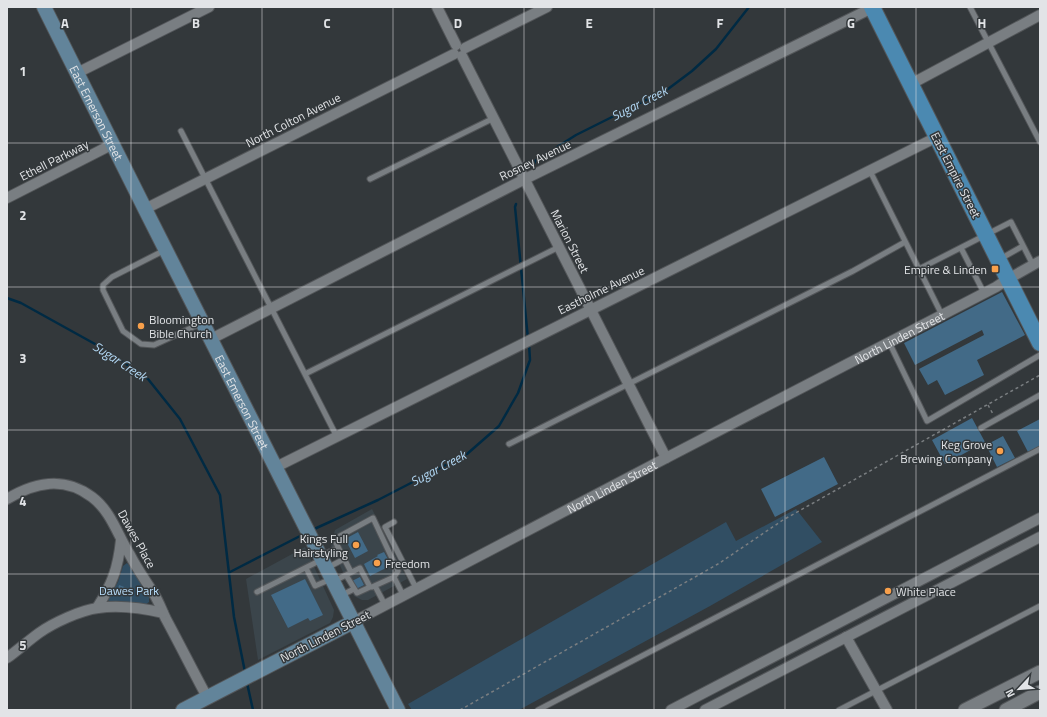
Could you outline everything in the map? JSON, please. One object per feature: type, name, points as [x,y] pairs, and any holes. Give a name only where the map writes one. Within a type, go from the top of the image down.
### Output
[{"type":"main road","name":"East Emerson Street","points":[[44,7],[398,710]]},
{"type":"main road","name":"East Empire Street","points":[[872,7],[1040,343]]},
{"type":"main road","name":"North Linden Street","points":[[182,710],[353,622]]},
{"type":"street","points":[[77,73],[209,7]]},
{"type":"street","name":"Marion Street","points":[[438,7],[666,458]]},
{"type":"street","name":"North Colton Avenue","points":[[145,209],[547,7]]},
{"type":"street","name":"Rosney Avenue","points":[[211,339],[525,179],[872,7]]},
{"type":"street","points":[[911,84],[1040,15]]},
{"type":"street","name":"Eastholme Avenue","points":[[276,468],[937,137]]},
{"type":"street","name":"Ethell Parkway","points":[[7,198],[113,144]]},
{"type":"street","name":"North Linden Street","points":[[353,622],[984,293],[1036,263]]},
{"type":"street","name":"Dawes Place","points":[[7,499],[27,488],[43,484],[60,484],[77,488],[92,496],[104,508],[121,540],[155,595],[207,697]]},
{"type":"street","points":[[671,710],[1040,518]]},
{"type":"street","points":[[705,710],[1040,537]]},
{"type":"street","points":[[97,608],[112,582],[117,568],[121,540]]},
{"type":"street","points":[[968,555],[976,570]]},
{"type":"street","points":[[7,658],[39,633],[55,624],[97,608],[112,607],[143,609],[163,613]]},
{"type":"street","points":[[840,622],[846,622],[850,626],[851,631],[846,637]]},
{"type":"street","points":[[846,637],[887,710]]},
{"type":"street","points":[[965,710],[1040,672]]},
{"type":"street","points":[[1006,710],[1040,692]]},
{"type":"lane","points":[[970,7],[1040,142]]},
{"type":"lane","points":[[370,179],[494,118]]},
{"type":"lane","points":[[181,131],[337,437]]},
{"type":"lane","points":[[870,171],[942,315]]},
{"type":"lane","points":[[920,269],[1011,222],[1023,246],[1036,263]]},
{"type":"lane","points":[[509,444],[853,271],[905,242]]},
{"type":"lane","points":[[998,260],[1023,246]]},
{"type":"lane","points":[[305,374],[559,247]]},
{"type":"lane","points":[[961,248],[984,293]]},
{"type":"lane","points":[[166,250],[112,277],[103,285],[103,290],[123,331],[140,344],[154,345],[203,323]]},
{"type":"lane","points":[[889,342],[927,420],[1040,355]]},
{"type":"lane","points":[[982,428],[1040,395]]},
{"type":"lane","points":[[538,710],[1040,449]]},
{"type":"lane","points":[[372,518],[398,571],[394,577],[357,593],[354,589],[344,558],[336,543],[340,536],[372,518]]},
{"type":"lane","points":[[394,522],[385,527],[416,588]]},
{"type":"lane","points":[[306,568],[315,586],[325,565],[338,548]]},
{"type":"lane","points":[[257,592],[306,568],[325,565],[344,558]]},
{"type":"lane","points":[[325,565],[349,573],[360,568],[385,605]]},
{"type":"lane","points":[[394,577],[403,595]]},
{"type":"lane","points":[[340,596],[354,589]]},
{"type":"lane","points":[[838,710],[1040,606]]},
{"type":"path","points":[[460,710],[718,564],[783,520],[1040,375]]},
{"type":"path","points":[[988,405],[996,420]]},
{"type":"shaded area","points":[[372,509],[407,579],[368,600],[362,600],[354,596],[331,546],[335,530]]},
{"type":"shaded area","points":[[305,547],[334,610],[333,617],[330,623],[258,660],[246,579]]},
{"type":"green space","points":[[796,509],[822,542],[710,606],[519,710],[412,710],[408,704],[726,522],[736,541]]},
{"type":"green space","name":"Dawes Park","points":[[127,563],[149,597],[149,602],[145,605],[111,603],[108,600],[118,582],[123,566]]},
{"type":"building","points":[[1002,292],[1025,335],[977,360],[984,375],[945,395],[937,380],[928,385],[919,369],[984,335],[982,330],[915,365],[904,343]]},
{"type":"building","points":[[972,418],[985,442],[945,464],[932,440]]},
{"type":"building","points":[[1040,419],[1040,446],[1028,452],[1017,431]]},
{"type":"building","name":"Keg Grove Brewing Company","points":[[1003,436],[1015,458],[997,467],[986,445]]},
{"type":"building","points":[[824,457],[838,484],[775,517],[761,489]]},
{"type":"building","name":"Kings Full Hairstyling","points":[[358,532],[368,551],[355,558],[345,539]]},
{"type":"building","name":"Freedom","points":[[384,552],[390,563],[387,565],[388,567],[370,576],[364,564]]},
{"type":"building","name":"Freedom","points":[[360,577],[364,585],[356,589],[352,581]]},
{"type":"building","points":[[305,579],[323,615],[310,621],[308,618],[288,628],[271,595]]},
{"type":"building","points":[[119,585],[127,588],[125,596],[117,593]]},
{"type":"waterway","name":"Sugar Creek","points":[[533,167],[535,161],[576,135],[668,89],[692,71],[716,49],[749,7]]},
{"type":"waterway","name":"Sugar Creek","points":[[516,204],[515,207],[528,339]]},
{"type":"waterway","name":"Sugar Creek","points":[[7,298],[21,303],[104,349],[148,379],[180,419],[220,495],[234,617],[245,672]]},
{"type":"waterway","name":"Sugar Creek","points":[[312,530],[378,500],[467,454],[499,426],[518,393],[530,360],[529,344]]},
{"type":"waterway","name":"Sugar Creek","points":[[230,572],[304,534]]},
{"type":"waterway","name":"Sugar Creek","points":[[247,683],[253,710]]},
{"type":"place","name":"Empire & Linden","points":[[995,269]]},
{"type":"place","name":"Bloomington Bible Church","points":[[141,326]]},
{"type":"place","name":"Keg Grove Brewing Company","points":[[1000,451]]},
{"type":"place","name":"Kings Full Hairstyling","points":[[356,545]]},
{"type":"place","name":"Freedom","points":[[377,563]]},
{"type":"place","name":"White Place","points":[[888,591]]}]
